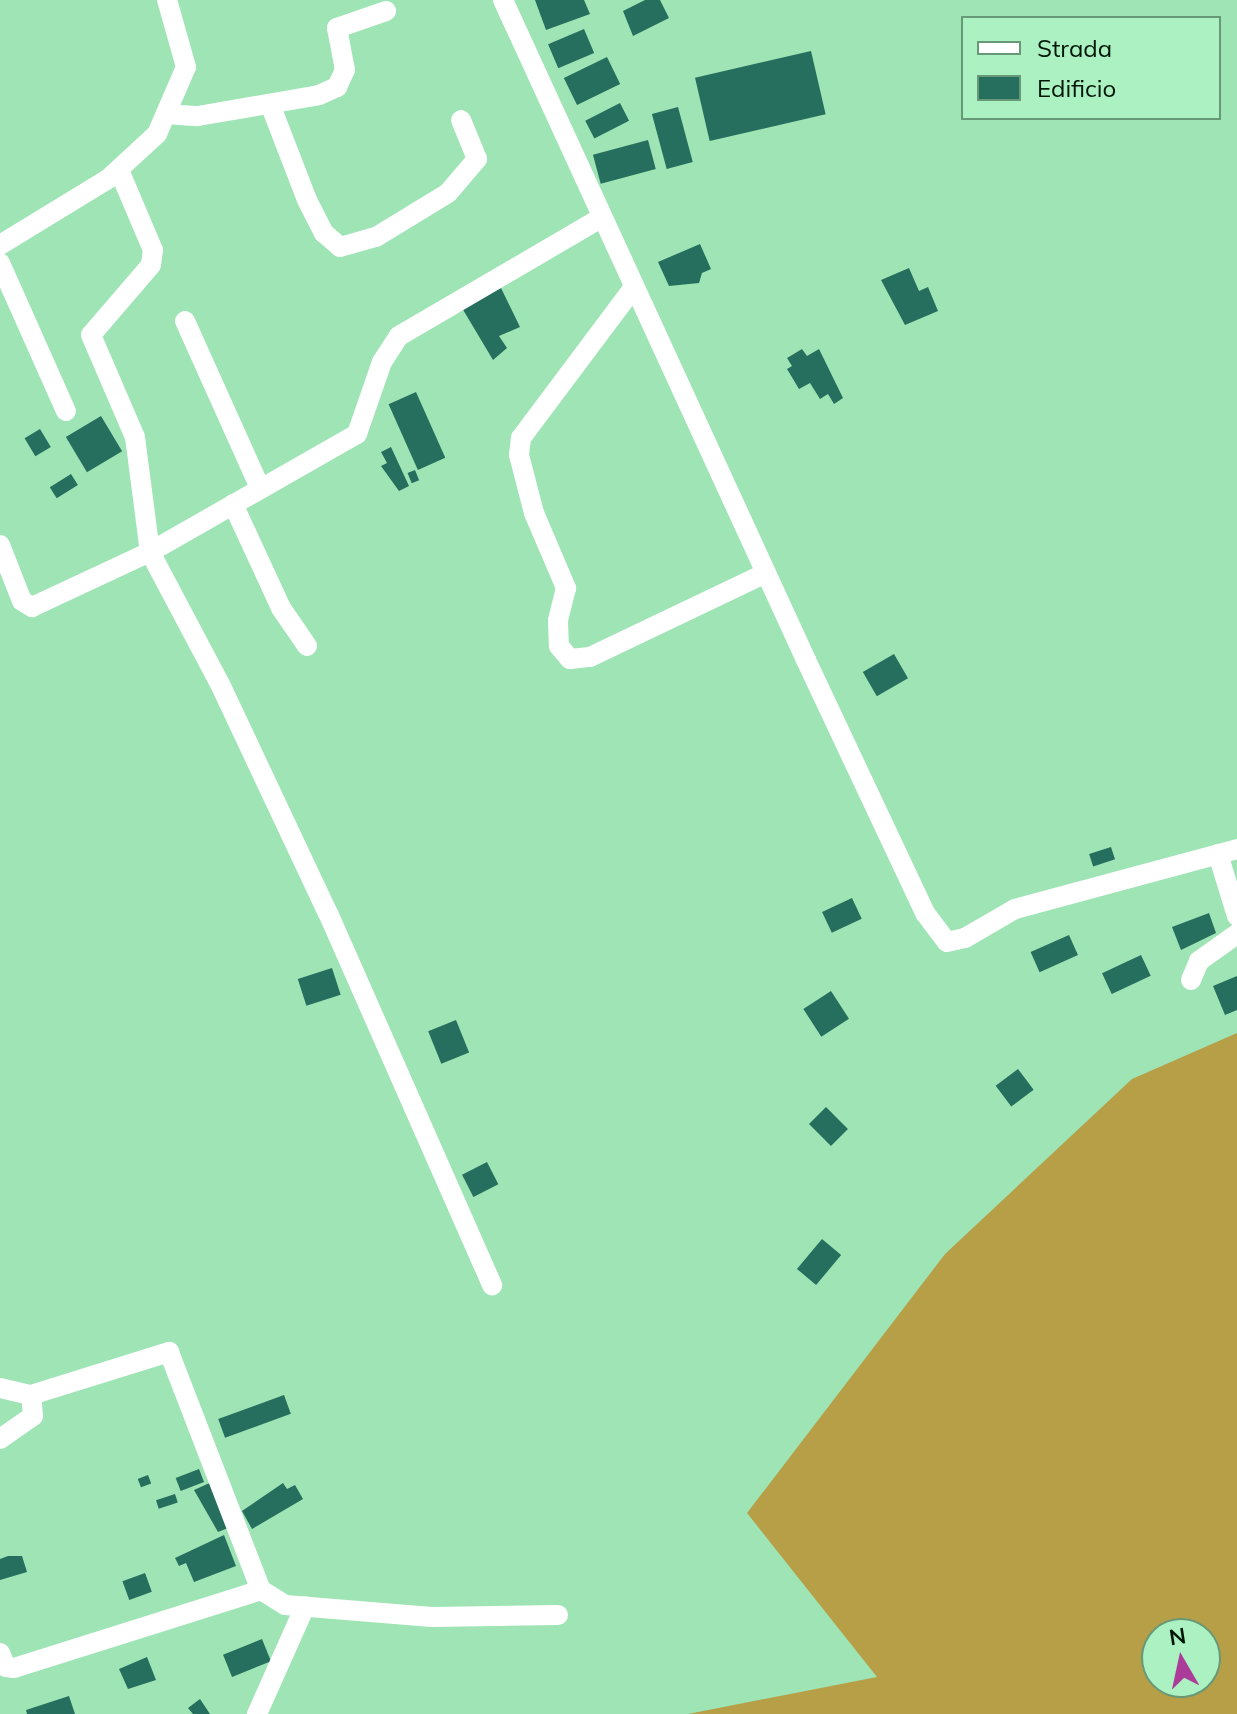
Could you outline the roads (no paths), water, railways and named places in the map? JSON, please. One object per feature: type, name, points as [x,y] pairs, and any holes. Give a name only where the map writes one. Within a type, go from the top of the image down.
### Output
[{"type":"street","points":[[0,245],[119,170],[157,134],[186,67],[167,0]]},
{"type":"street","points":[[503,0],[601,218],[925,913],[947,942],[965,938],[1015,909],[1228,851],[1237,916]]},
{"type":"street","points":[[166,114],[198,116],[270,104],[337,87],[345,70],[337,28],[386,11]]},
{"type":"street","points":[[270,104],[307,200],[324,233],[340,247],[376,237],[448,193],[477,159],[461,120]]},
{"type":"street","points":[[119,170],[153,250],[151,265],[91,335],[135,437],[150,552],[220,684],[328,913],[492,1285]]},
{"type":"street","points":[[0,545],[22,601],[32,607],[150,552],[259,486],[357,434],[382,362],[399,336],[601,218]]},
{"type":"street","points":[[0,263],[66,411]]},
{"type":"street","points":[[634,287],[521,438],[519,455],[534,513],[566,588],[558,621],[559,646],[570,659],[590,657],[766,573]]},
{"type":"street","points":[[185,321],[259,486]]},
{"type":"street","points":[[233,504],[281,608],[307,646]]},
{"type":"street","points":[[1191,980],[1199,961],[1237,934]]},
{"type":"street","points":[[0,1388],[31,1395],[169,1352],[261,1590],[285,1605],[432,1617],[558,1615]]},
{"type":"street","points":[[0,1439],[33,1416],[31,1395]]},
{"type":"street","points":[[0,1653],[6,1667],[14,1668],[261,1590]]},
{"type":"street","points":[[257,1714],[305,1606]]}]
